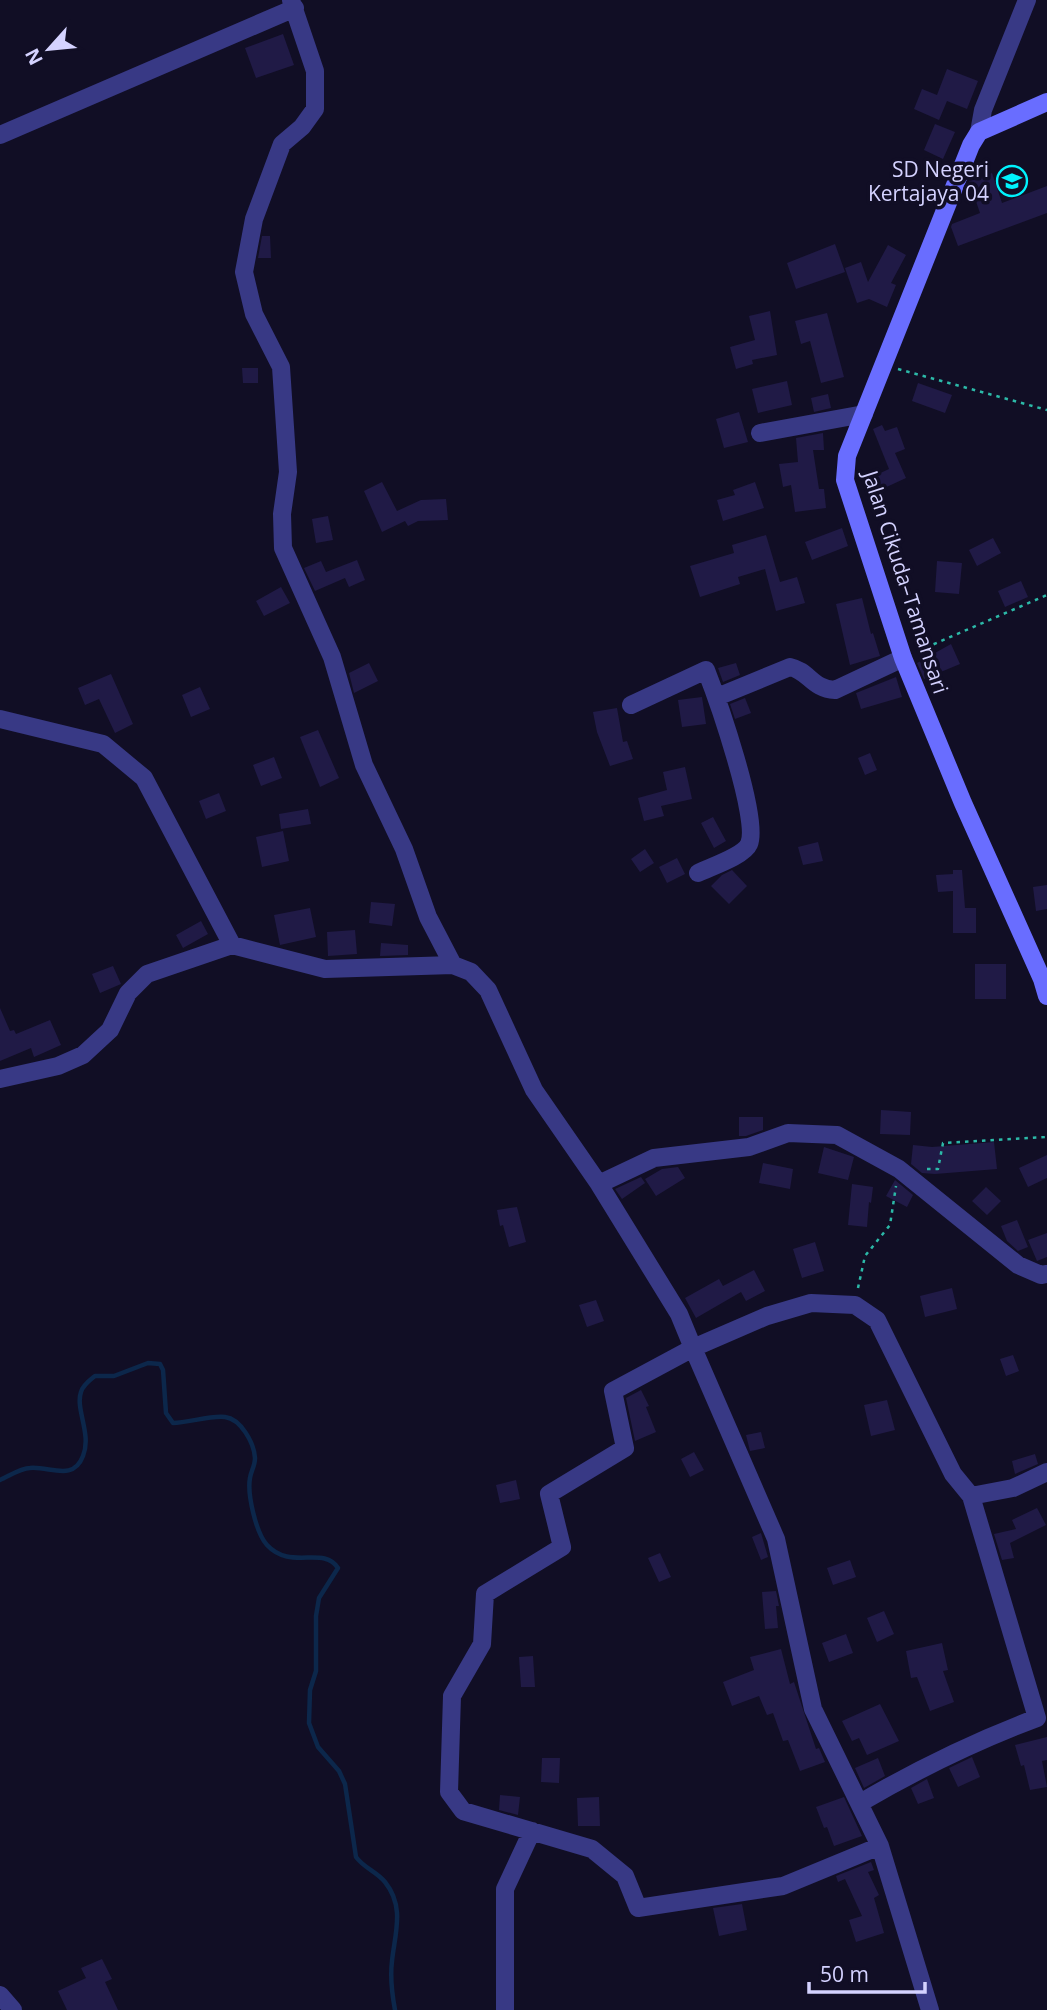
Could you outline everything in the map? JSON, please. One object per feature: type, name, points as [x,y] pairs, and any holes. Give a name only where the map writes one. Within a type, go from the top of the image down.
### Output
[{"type":"street","points":[[979,132],[983,110],[1027,0]]},
{"type":"street","points":[[0,135],[293,4],[315,71],[315,109],[302,127],[282,144],[254,219],[244,272],[254,314],[281,367],[288,472],[282,514],[283,548],[332,657],[364,765],[404,849],[428,918],[453,965]]},
{"type":"street","points":[[979,132],[1047,102]]},
{"type":"street","name":"Jalan Cikuda–Tamansari","points":[[979,132],[971,145],[882,365],[847,456],[845,480],[903,658],[1047,996]]},
{"type":"street","points":[[760,433],[864,414]]},
{"type":"street","points":[[717,697],[790,667],[797,668],[823,690],[835,690],[903,658]]},
{"type":"street","points":[[631,705],[706,670],[717,697],[744,792],[751,841],[748,847],[735,856],[698,873]]},
{"type":"street","points":[[0,719],[103,744],[144,778],[232,945]]},
{"type":"street","points":[[0,1079],[58,1066],[83,1055],[110,1030],[128,993],[147,974],[232,945],[325,969],[453,965],[471,972],[488,990],[534,1090],[599,1184],[678,1314],[776,1539],[813,1709],[880,1846],[930,2010]]},
{"type":"street","points":[[599,1184],[654,1158],[749,1147],[788,1133],[837,1135],[899,1168],[1018,1265],[1041,1275],[1047,1274]]},
{"type":"street","points":[[860,1804],[919,1769],[1002,1731],[1042,1717],[971,1496],[953,1474],[877,1320],[855,1305],[811,1303],[767,1316],[693,1348],[613,1391],[625,1448],[549,1494],[562,1546],[485,1594],[482,1644],[452,1696],[449,1792],[463,1811],[592,1849],[625,1876],[638,1908],[783,1885],[880,1846]]},
{"type":"street","points":[[971,1496],[1013,1488],[1047,1472]]},
{"type":"street","points":[[505,2010],[505,1889],[532,1831]]},
{"type":"street","points":[[0,1996],[13,2010]]},
{"type":"path","points":[[882,365],[1047,410]]},
{"type":"path","points":[[903,658],[1047,596]]},
{"type":"building","points":[[283,34],[294,65],[256,78],[245,48]]},
{"type":"building","points":[[947,69],[978,81],[967,109],[947,101],[939,120],[914,109],[922,89],[937,95]]},
{"type":"building","points":[[935,124],[955,132],[943,159],[924,150]]},
{"type":"building","points":[[992,173],[1002,203],[1047,186],[1047,213],[958,246],[952,224],[980,213],[969,181]]},
{"type":"building","points":[[262,236],[270,236],[271,258],[258,258]]},
{"type":"building","points":[[835,244],[845,272],[796,289],[787,263]]},
{"type":"building","points":[[888,245],[906,255],[891,283],[896,285],[887,307],[869,299],[857,303],[845,268],[861,262],[868,282]]},
{"type":"building","points":[[770,311],[777,355],[752,360],[753,364],[736,369],[730,347],[755,340],[749,316]]},
{"type":"building","points":[[827,313],[844,377],[821,383],[810,341],[801,344],[795,321]]},
{"type":"building","points":[[242,368],[258,368],[258,383],[243,383]]},
{"type":"building","points":[[787,381],[792,405],[758,413],[752,389]]},
{"type":"building","points":[[918,383],[952,395],[945,413],[912,401]]},
{"type":"building","points":[[828,394],[831,408],[814,412],[811,398]]},
{"type":"building","points":[[739,412],[748,442],[724,448],[716,419]]},
{"type":"building","points":[[882,425],[885,431],[897,427],[905,449],[895,453],[906,478],[880,490],[874,476],[889,469],[873,429]]},
{"type":"building","points":[[823,433],[824,450],[813,450],[819,489],[824,489],[826,508],[795,512],[791,485],[783,487],[779,464],[798,462],[796,438]]},
{"type":"building","points":[[382,482],[397,511],[421,500],[446,499],[448,520],[418,521],[408,526],[405,521],[382,532],[364,491]]},
{"type":"building","points":[[755,482],[764,508],[723,521],[717,500],[735,495],[733,490]]},
{"type":"building","points":[[328,516],[333,540],[316,543],[312,519]]},
{"type":"building","points":[[842,528],[848,546],[812,560],[805,542]]},
{"type":"building","points":[[766,535],[780,582],[797,577],[805,603],[776,611],[765,569],[738,577],[740,584],[700,597],[690,566],[734,553],[732,545]]},
{"type":"building","points":[[993,538],[1001,553],[977,566],[969,550]]},
{"type":"building","points":[[357,560],[365,580],[349,587],[345,578],[315,591],[304,568],[321,561],[326,572]]},
{"type":"building","points":[[937,561],[962,563],[959,594],[935,592]]},
{"type":"building","points":[[1021,581],[1028,597],[1005,607],[998,591]]},
{"type":"building","points":[[281,587],[290,603],[264,616],[256,601]]},
{"type":"building","points":[[862,598],[880,656],[850,665],[836,604]]},
{"type":"building","points":[[951,644],[960,664],[924,679],[917,663]]},
{"type":"building","points":[[369,663],[378,681],[354,693],[349,673]]},
{"type":"building","points":[[736,663],[740,675],[723,682],[718,668]]},
{"type":"building","points":[[111,674],[133,724],[115,733],[99,699],[85,705],[78,688]]},
{"type":"building","points":[[896,677],[902,697],[861,709],[856,693]]},
{"type":"building","points":[[200,687],[210,709],[191,717],[182,695]]},
{"type":"building","points":[[702,697],[706,724],[682,727],[678,700]]},
{"type":"building","points":[[745,698],[751,713],[735,719],[730,704]]},
{"type":"building","points":[[617,708],[623,742],[627,741],[633,759],[610,766],[597,732],[593,712]]},
{"type":"building","points":[[318,730],[339,778],[320,787],[300,737]]},
{"type":"building","points":[[870,753],[877,770],[865,775],[858,758]]},
{"type":"building","points":[[274,757],[282,778],[261,786],[253,765]]},
{"type":"building","points":[[685,767],[692,799],[661,806],[664,816],[644,821],[638,798],[667,790],[663,772]]},
{"type":"building","points":[[219,793],[226,811],[206,819],[199,801]]},
{"type":"building","points":[[308,809],[311,824],[281,829],[279,814]]},
{"type":"building","points":[[713,817],[726,841],[714,848],[701,823]]},
{"type":"building","points":[[283,831],[289,861],[262,867],[256,837]]},
{"type":"building","points":[[818,842],[823,861],[803,865],[798,847]]},
{"type":"building","points":[[645,849],[654,863],[640,872],[631,859]]},
{"type":"building","points":[[677,858],[685,874],[667,883],[659,867]]},
{"type":"building","points":[[732,870],[747,886],[729,904],[711,886]]},
{"type":"building","points":[[953,870],[962,870],[965,908],[976,908],[976,933],[953,933],[953,891],[938,892],[936,875],[953,874]]},
{"type":"building","points":[[1047,885],[1047,909],[1036,911],[1033,887]]},
{"type":"building","points":[[371,902],[395,904],[392,926],[369,923]]},
{"type":"building","points":[[310,908],[316,937],[280,945],[274,915]]},
{"type":"building","points":[[201,921],[208,934],[183,948],[176,935]]},
{"type":"building","points":[[355,930],[357,954],[328,956],[327,932]]},
{"type":"building","points":[[381,943],[408,945],[408,955],[380,956]]},
{"type":"building","points":[[975,964],[1006,964],[1006,999],[975,999]]},
{"type":"building","points":[[113,966],[121,984],[100,993],[92,974]]},
{"type":"building","points":[[0,1008],[10,1031],[14,1030],[16,1034],[50,1020],[61,1045],[34,1057],[31,1048],[0,1061]]},
{"type":"building","points":[[881,1110],[911,1112],[910,1135],[880,1134]]},
{"type":"building","points":[[739,1117],[763,1117],[763,1130],[739,1136]]},
{"type":"building","points":[[994,1142],[997,1169],[935,1174],[922,1173],[911,1164],[913,1145],[932,1147]]},
{"type":"building","points":[[824,1147],[854,1157],[848,1180],[818,1173]]},
{"type":"building","points":[[1047,1155],[1047,1178],[1028,1187],[1019,1168]]},
{"type":"building","points":[[763,1163],[793,1169],[790,1189],[759,1183]]},
{"type":"building","points":[[678,1167],[685,1178],[656,1196],[645,1179],[662,1169]]},
{"type":"building","points":[[641,1177],[645,1183],[622,1199],[615,1189]]},
{"type":"building","points":[[895,1180],[913,1195],[907,1207],[886,1196]]},
{"type":"building","points":[[852,1184],[873,1187],[867,1227],[848,1225]]},
{"type":"building","points":[[986,1187],[1001,1201],[987,1215],[972,1201]]},
{"type":"building","points":[[517,1207],[526,1242],[509,1247],[497,1210]]},
{"type":"building","points":[[1017,1220],[1028,1247],[1018,1251],[1007,1241],[1001,1226]]},
{"type":"building","points":[[1047,1233],[1047,1257],[1037,1261],[1028,1240]]},
{"type":"building","points":[[815,1242],[824,1271],[802,1278],[793,1249]]},
{"type":"building","points":[[754,1270],[765,1291],[746,1301],[741,1292],[696,1318],[685,1298],[719,1279],[723,1286]]},
{"type":"building","points":[[952,1288],[957,1309],[925,1317],[920,1296]]},
{"type":"building","points":[[596,1300],[604,1321],[587,1327],[579,1305]]},
{"type":"building","points":[[1013,1355],[1019,1371],[1006,1376],[1000,1359]]},
{"type":"building","points":[[641,1390],[649,1406],[646,1407],[656,1432],[635,1441],[626,1398]]},
{"type":"building","points":[[887,1400],[895,1430],[871,1436],[864,1405]]},
{"type":"building","points":[[761,1432],[765,1448],[750,1451],[746,1435]]},
{"type":"building","points":[[694,1452],[704,1470],[690,1477],[681,1459]]},
{"type":"building","points":[[1035,1454],[1038,1464],[1015,1474],[1012,1461]]},
{"type":"building","points":[[516,1480],[520,1499],[500,1503],[496,1485]]},
{"type":"building","points":[[1037,1508],[1046,1525],[1010,1543],[1014,1558],[1002,1560],[994,1534],[1016,1529],[1012,1520]]},
{"type":"building","points":[[761,1533],[768,1557],[761,1560],[752,1537]]},
{"type":"building","points":[[660,1553],[671,1577],[659,1582],[648,1558]]},
{"type":"building","points":[[850,1560],[856,1577],[833,1585],[827,1568]]},
{"type":"building","points":[[776,1591],[779,1606],[776,1606],[778,1628],[765,1629],[762,1592]]},
{"type":"building","points":[[884,1611],[894,1634],[877,1642],[867,1618]]},
{"type":"building","points":[[846,1634],[853,1653],[829,1662],[822,1643]]},
{"type":"building","points":[[942,1643],[948,1670],[943,1671],[954,1702],[930,1711],[917,1677],[911,1678],[906,1651]]},
{"type":"building","points":[[781,1649],[790,1684],[794,1682],[816,1749],[819,1748],[825,1762],[800,1771],[788,1740],[783,1741],[773,1713],[767,1715],[759,1696],[732,1706],[723,1682],[754,1670],[750,1657]]},
{"type":"building","points":[[533,1656],[535,1687],[521,1687],[519,1657]]},
{"type":"building","points":[[880,1704],[899,1741],[867,1755],[859,1738],[852,1741],[842,1721]]},
{"type":"building","points":[[1047,1737],[1047,1760],[1042,1761],[1047,1787],[1030,1790],[1024,1765],[1021,1766],[1015,1745]]},
{"type":"building","points":[[972,1757],[980,1777],[958,1787],[949,1768]]},
{"type":"building","points":[[542,1758],[560,1758],[559,1783],[541,1782]]},
{"type":"building","points":[[878,1758],[885,1776],[864,1788],[855,1768]]},
{"type":"building","points":[[927,1779],[934,1798],[918,1804],[911,1788]]},
{"type":"building","points":[[500,1795],[520,1797],[518,1815],[499,1810]]},
{"type":"building","points":[[599,1797],[600,1826],[578,1826],[577,1798]]},
{"type":"building","points":[[844,1797],[862,1836],[834,1846],[816,1807]]},
{"type":"building","points":[[871,1862],[874,1870],[868,1872],[879,1895],[874,1898],[884,1933],[856,1942],[849,1920],[862,1916],[845,1879],[838,1882],[836,1876]]},
{"type":"building","points":[[742,1904],[747,1930],[719,1936],[713,1908]]},
{"type":"building","points":[[102,1959],[112,1979],[105,1982],[118,2010],[67,2010],[58,1991],[86,1978],[81,1968]]},
{"type":"waterway","points":[[0,1480],[26,1468],[60,1471],[73,1469],[79,1464],[85,1448],[80,1406],[83,1387],[95,1376],[114,1376],[148,1363],[160,1364],[163,1370],[166,1413],[173,1423],[225,1417],[236,1422],[246,1433],[255,1458],[249,1485],[251,1503],[256,1523],[267,1545],[276,1553],[286,1556],[324,1558],[332,1561],[338,1568],[319,1598],[316,1616],[316,1671],[310,1690],[309,1723],[318,1747],[339,1771],[345,1784],[356,1857],[385,1882],[395,1901],[397,1920],[391,1973],[395,2010]]},
{"type":"place","name":"SD Negeri Kertajaya 04","points":[[1012,181]]}]
